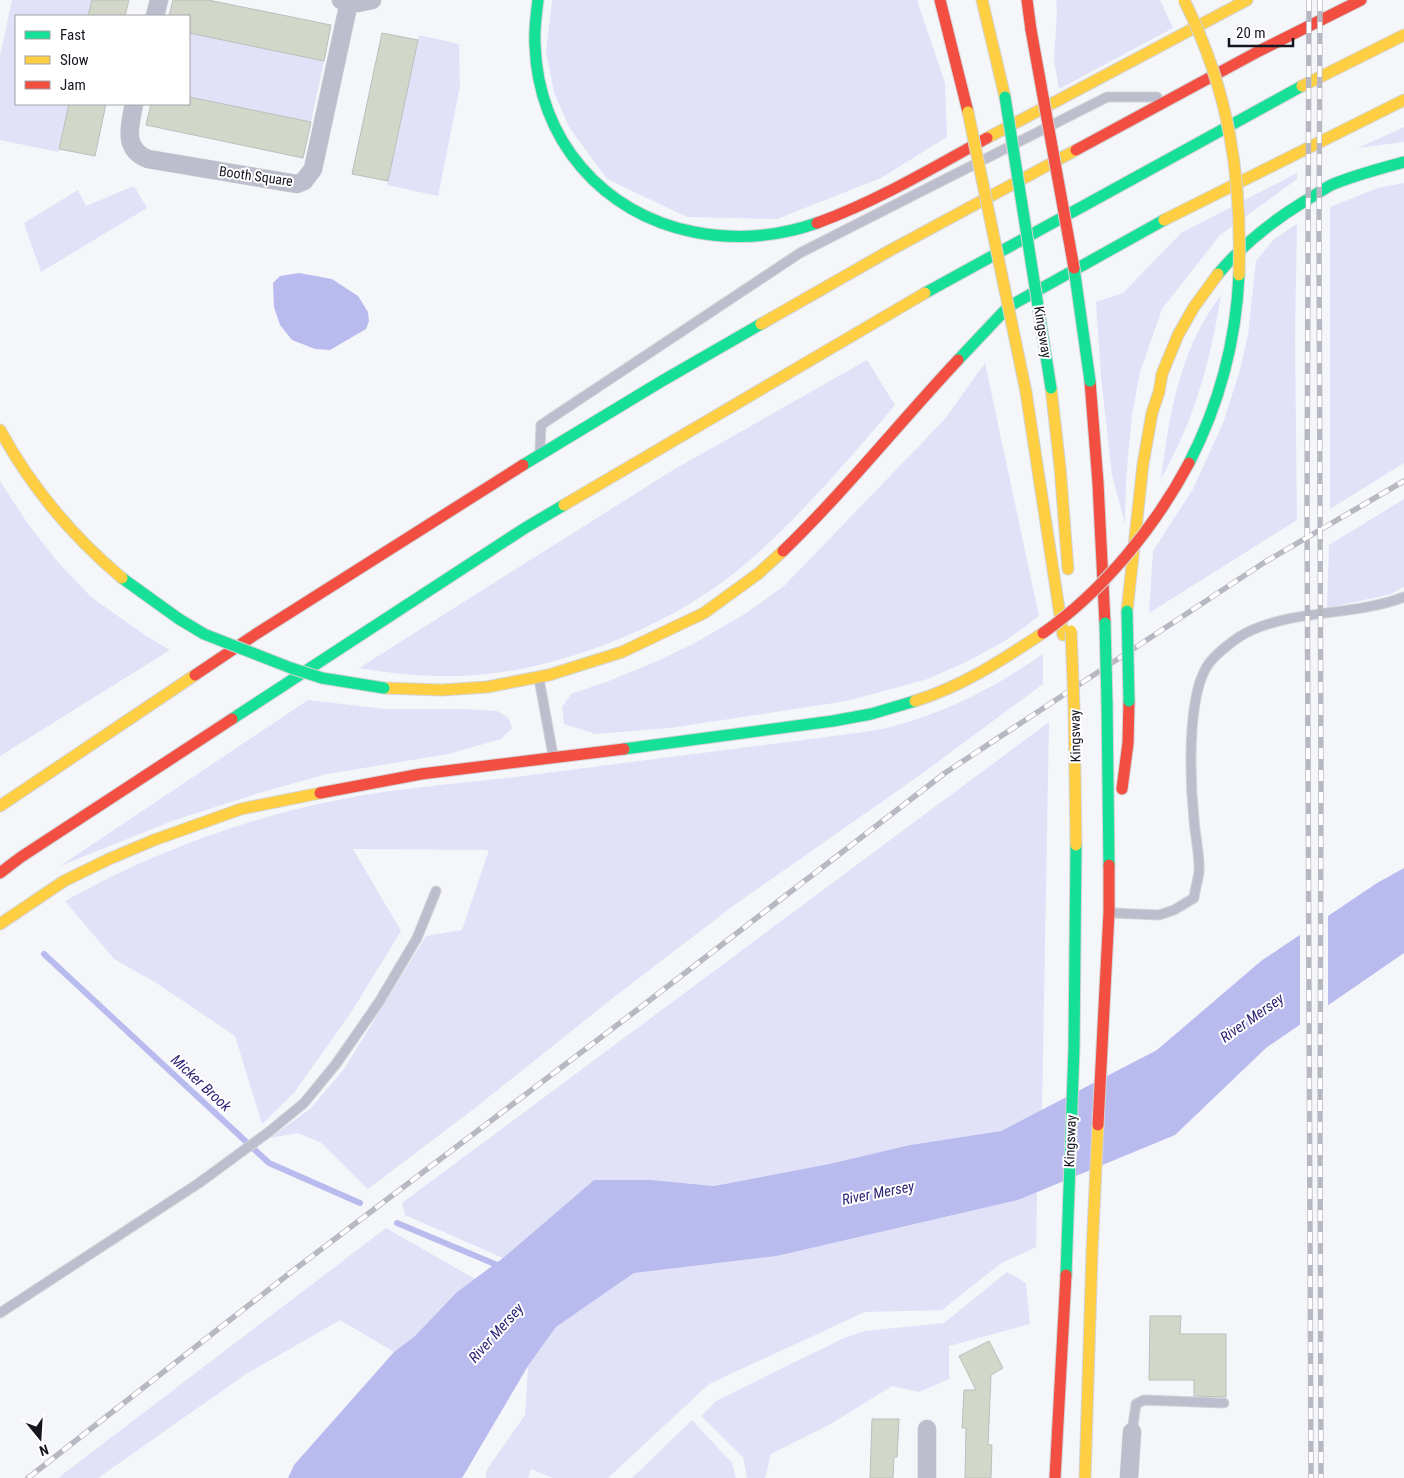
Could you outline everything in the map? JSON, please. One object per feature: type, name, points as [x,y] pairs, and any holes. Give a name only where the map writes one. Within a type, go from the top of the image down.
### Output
[{"type":"highway","points":[[538,0],[534,42],[540,88],[553,125],[591,180],[628,209],[643,217],[702,236],[733,238],[782,234],[815,225],[871,202],[959,152],[1247,0]]},
{"type":"highway","points":[[940,0],[968,112],[1026,392],[1067,633]]},
{"type":"highway","name":"Kingsway","points":[[982,0],[1005,97],[1051,388],[1069,577]]},
{"type":"highway","name":"Kingsway","points":[[1027,0],[1078,293],[1090,381],[1098,483],[1105,623],[1109,908],[1092,1252],[1085,1478]]},
{"type":"highway","points":[[0,924],[64,881],[109,859],[154,840],[241,809],[421,774],[833,721],[872,714],[943,692],[987,670],[1025,646],[1073,610],[1124,559],[1173,491],[1212,413],[1234,333],[1240,246],[1238,197],[1232,143],[1219,88],[1200,35],[1184,0]]},
{"type":"highway","points":[[0,806],[256,634],[540,455],[662,381],[889,251],[1258,51],[1362,0]]},
{"type":"highway","points":[[0,873],[21,857],[524,528],[915,298],[1274,100],[1404,35]]},
{"type":"highway","points":[[0,430],[7,444],[36,486],[80,539],[127,582],[179,619],[204,634],[291,668],[322,678],[352,684],[384,688],[442,690],[487,687],[538,677],[588,664],[631,648],[704,613],[745,584],[827,507],[918,403],[1008,307],[1141,232],[1404,100]]},
{"type":"highway","points":[[1109,908],[1128,743],[1127,611],[1131,564],[1142,464],[1152,413],[1160,392],[1162,374],[1178,335],[1204,292],[1226,264],[1255,235],[1294,207],[1330,186],[1360,174],[1404,162]]},
{"type":"highway","points":[[1067,633],[1070,595]]},
{"type":"highway","name":"Kingsway","points":[[1055,1478],[1057,1404],[1066,1253],[1075,1000],[1075,731],[1067,633]]},
{"type":"street","points":[[155,15],[159,0]]},
{"type":"street","points":[[345,1],[372,0]]},
{"type":"street","name":"Booth Square","points":[[134,105],[130,137],[131,146],[139,156],[297,184],[304,180],[313,170],[345,1]]},
{"type":"street","points":[[927,1429],[927,1478]]},
{"type":"street","points":[[1129,1478],[1132,1432]]},
{"type":"lane","points":[[540,455],[541,425],[800,253],[1107,97],[1175,97]]},
{"type":"lane","points":[[1109,908],[1159,915],[1174,910],[1194,898],[1199,871],[1193,815],[1193,719],[1202,677],[1210,662],[1224,649],[1251,630],[1281,621],[1369,608],[1404,597]]},
{"type":"lane","points":[[538,677],[554,758]]},
{"type":"lane","points":[[0,1313],[199,1183],[270,1131],[304,1103],[336,1064],[379,1002],[417,938],[436,891]]},
{"type":"lane","points":[[1132,1432],[1136,1404],[1144,1400],[1224,1403]]},
{"type":"shaded area","points":[[12,0],[92,0],[88,15],[15,15],[15,105],[69,105],[59,152],[0,140],[0,56]]},
{"type":"shaded area","points":[[552,0],[917,0],[945,83],[947,137],[881,178],[777,219],[687,217],[607,179],[569,127],[554,92],[546,52]]},
{"type":"shaded area","points":[[1056,0],[1160,0],[1173,28],[1059,89],[1054,60]]},
{"type":"shaded area","points":[[190,33],[324,61],[311,122],[190,97]]},
{"type":"shaded area","points":[[419,35],[459,44],[460,86],[438,196],[387,185]]},
{"type":"shaded area","points":[[1404,127],[1404,142],[1358,148]]},
{"type":"shaded area","points":[[1297,173],[1297,179],[1220,235],[1162,309],[1140,372],[1132,415],[1126,479],[1125,524],[1112,475],[1101,377],[1096,302],[1123,293],[1181,233]]},
{"type":"shaded area","points":[[1404,183],[1404,463],[1330,509],[1330,207],[1378,188]]},
{"type":"shaded area","points":[[134,186],[147,208],[41,272],[24,223],[78,190],[86,206]]},
{"type":"shaded area","points":[[1297,224],[1295,338],[1297,520],[1149,613],[1153,551],[1193,489],[1223,423],[1240,370],[1248,335],[1256,261],[1274,239]]},
{"type":"shaded area","points":[[1221,295],[1212,344],[1200,390],[1183,434],[1161,479],[1168,429],[1186,360],[1195,338]]},
{"type":"shaded area","points":[[867,360],[895,405],[829,481],[777,535],[731,575],[700,597],[667,617],[632,634],[559,660],[523,669],[487,674],[439,676],[391,673],[359,668],[673,470]]},
{"type":"shaded area","points":[[985,363],[1039,616],[1005,641],[966,662],[928,679],[847,701],[670,728],[596,734],[564,724],[562,707],[571,694],[655,662],[693,644],[743,615],[784,586],[944,420]]},
{"type":"shaded area","points":[[0,481],[28,524],[57,561],[91,597],[146,636],[170,650],[0,756]]},
{"type":"shaded area","points":[[1404,499],[1404,587],[1391,594],[1327,608],[1329,545]]},
{"type":"shaded area","points":[[1043,654],[1043,684],[920,775],[733,906],[609,1001],[475,1108],[368,1189],[320,1142],[297,1133],[270,1138],[310,1109],[344,1069],[426,936],[462,930],[489,850],[353,849],[401,931],[352,1011],[294,1093],[262,1124],[235,1036],[158,984],[114,959],[65,901],[131,867],[199,839],[270,816],[342,799],[412,788],[531,775],[849,734],[894,726],[953,706],[1008,677]]},
{"type":"shaded area","points":[[308,700],[385,709],[497,711],[508,717],[512,728],[501,739],[449,754],[327,774],[259,793],[172,821],[60,866]]},
{"type":"shaded area","points":[[1049,722],[1042,1110],[1001,1131],[910,1145],[829,1164],[714,1186],[651,1180],[594,1180],[503,1258],[405,1215],[402,1203]]},
{"type":"shaded area","points":[[1037,1192],[1036,1247],[1000,1264],[942,1310],[865,1312],[709,1384],[608,1478],[553,1478],[531,1469],[528,1478],[486,1478],[486,1471],[525,1415],[528,1366],[556,1327],[634,1273],[777,1256],[1018,1200]]},
{"type":"shaded area","points":[[386,1228],[475,1279],[457,1292],[415,1336],[394,1352],[340,1320],[246,1374],[98,1478],[58,1478]]},
{"type":"shaded area","points":[[1007,1272],[1026,1283],[1030,1324],[949,1346],[949,1379],[919,1392],[892,1386],[829,1425],[771,1454],[765,1478],[747,1478],[743,1457],[701,1416],[716,1401],[844,1338],[865,1331],[944,1323]]},
{"type":"shaded area","points":[[692,1420],[732,1463],[736,1478],[632,1478]]},
{"type":"water","points":[[299,273],[332,279],[358,296],[368,312],[369,321],[366,329],[330,350],[315,349],[292,340],[280,325],[274,307],[273,283],[280,276]]},
{"type":"water","name":"River Mersey","points":[[1404,868],[1404,953],[1266,1048],[1175,1135],[1018,1200],[777,1256],[634,1273],[556,1327],[528,1366],[462,1478],[288,1478],[294,1465],[394,1352],[415,1336],[457,1292],[503,1258],[594,1180],[651,1180],[714,1186],[829,1164],[910,1145],[1001,1131],[1157,1050],[1261,961],[1377,883]]},
{"type":"pier","points":[[1328,913],[1328,1008],[1300,1027],[1300,932]]},
{"type":"building","points":[[92,0],[129,0],[125,15],[88,15]]},
{"type":"building","points":[[173,0],[208,0],[331,25],[324,61],[190,33],[190,15],[169,15]]},
{"type":"building","points":[[382,33],[418,40],[388,181],[352,174]]},
{"type":"building","points":[[190,97],[311,122],[303,158],[146,125],[151,105],[190,105]]},
{"type":"building","points":[[69,105],[106,105],[95,156],[59,149]]},
{"type":"building","points":[[1150,1316],[1181,1316],[1180,1334],[1226,1334],[1226,1397],[1194,1396],[1194,1380],[1149,1380]]},
{"type":"building","points":[[989,1341],[1003,1368],[991,1375],[988,1445],[992,1445],[991,1478],[965,1478],[966,1428],[962,1428],[964,1390],[976,1390],[959,1356]]},
{"type":"building","points":[[872,1419],[899,1419],[897,1457],[894,1457],[893,1478],[870,1478]]},
{"type":"waterway","name":"Micker Brook","points":[[44,954],[269,1163],[360,1203]]},
{"type":"waterway","name":"Micker Brook","points":[[397,1223],[502,1267]]},
{"type":"railway","points":[[1309,0],[1307,512],[1311,1478]]},
{"type":"railway","points":[[1320,0],[1321,1478]]},
{"type":"railway","points":[[28,1478],[290,1273],[945,773],[1265,562],[1404,481]]},
{"type":"traffic: fast","points":[[538,0],[535,45],[539,79],[548,111],[562,141],[581,167],[604,190],[631,208],[661,223],[694,232],[725,236],[756,236],[802,228],[817,223]]},
{"type":"traffic: fast","points":[[925,293],[1302,86]]},
{"type":"traffic: fast","points":[[1005,97],[1051,388]]},
{"type":"traffic: fast","points":[[1218,274],[1258,234],[1331,185],[1404,162]]},
{"type":"traffic: fast","points":[[958,360],[1008,307],[1164,220]]},
{"type":"traffic: fast","points":[[1074,268],[1090,381]]},
{"type":"traffic: fast","points":[[1189,463],[1209,418],[1224,372],[1234,324],[1239,275]]},
{"type":"traffic: fast","points":[[523,465],[761,324]]},
{"type":"traffic: fast","points":[[232,719],[525,528],[564,505]]},
{"type":"traffic: fast","points":[[122,578],[179,619]]},
{"type":"traffic: fast","points":[[1127,611],[1129,701]]},
{"type":"traffic: fast","points":[[179,619],[204,634],[291,668],[322,678],[384,688]]},
{"type":"traffic: fast","points":[[1105,623],[1107,703]]},
{"type":"traffic: fast","points":[[624,749],[833,721],[871,714],[915,701]]},
{"type":"traffic: fast","points":[[1107,703],[1109,865]]},
{"type":"traffic: fast","points":[[1066,1275],[1074,1048],[1076,845]]},
{"type":"traffic: slow","points":[[982,0],[1005,97]]},
{"type":"traffic: slow","points":[[1184,0],[1212,67],[1230,134],[1238,203],[1239,275]]},
{"type":"traffic: slow","points":[[987,138],[1247,0]]},
{"type":"traffic: slow","points":[[1302,86],[1404,35]]},
{"type":"traffic: slow","points":[[1164,220],[1404,100]]},
{"type":"traffic: slow","points":[[968,112],[1026,392]]},
{"type":"traffic: slow","points":[[761,324],[889,251],[1076,150]]},
{"type":"traffic: slow","points":[[1127,611],[1143,464],[1152,413],[1159,392],[1162,374],[1178,335],[1194,307],[1218,274]]},
{"type":"traffic: slow","points":[[564,505],[925,293]]},
{"type":"traffic: slow","points":[[1051,388],[1060,467],[1068,569]]},
{"type":"traffic: slow","points":[[1026,392],[1063,635]]},
{"type":"traffic: slow","points":[[0,430],[25,471],[54,510],[86,545],[122,578]]},
{"type":"traffic: slow","points":[[384,688],[442,690],[487,687],[549,675],[622,652],[704,613],[759,573],[783,551]]},
{"type":"traffic: slow","points":[[1071,631],[1074,706]]},
{"type":"traffic: slow","points":[[915,701],[966,680],[997,663],[1043,633]]},
{"type":"traffic: slow","points":[[0,806],[195,675]]},
{"type":"traffic: slow","points":[[1074,706],[1076,845]]},
{"type":"traffic: slow","points":[[0,924],[64,881],[154,840],[241,809],[320,793]]},
{"type":"traffic: slow","points":[[1085,1478],[1098,1125]]},
{"type":"traffic: jam","points":[[940,0],[968,112]]},
{"type":"traffic: jam","points":[[1027,0],[1031,30]]},
{"type":"traffic: jam","points":[[1076,150],[1259,51],[1361,0]]},
{"type":"traffic: jam","points":[[1031,30],[1074,268]]},
{"type":"traffic: jam","points":[[817,223],[882,195],[987,138]]},
{"type":"traffic: jam","points":[[783,551],[850,481],[958,360]]},
{"type":"traffic: jam","points":[[1090,381],[1098,483],[1105,623]]},
{"type":"traffic: jam","points":[[1043,633],[1086,598],[1126,556],[1160,511],[1189,463]]},
{"type":"traffic: jam","points":[[195,675],[256,634],[523,465]]},
{"type":"traffic: jam","points":[[1122,789],[1128,743],[1129,701]]},
{"type":"traffic: jam","points":[[0,873],[21,857],[232,719]]},
{"type":"traffic: jam","points":[[320,793],[421,774],[624,749]]},
{"type":"traffic: jam","points":[[1098,1125],[1109,912],[1109,865]]},
{"type":"traffic: jam","points":[[1055,1478],[1066,1275]]}]
